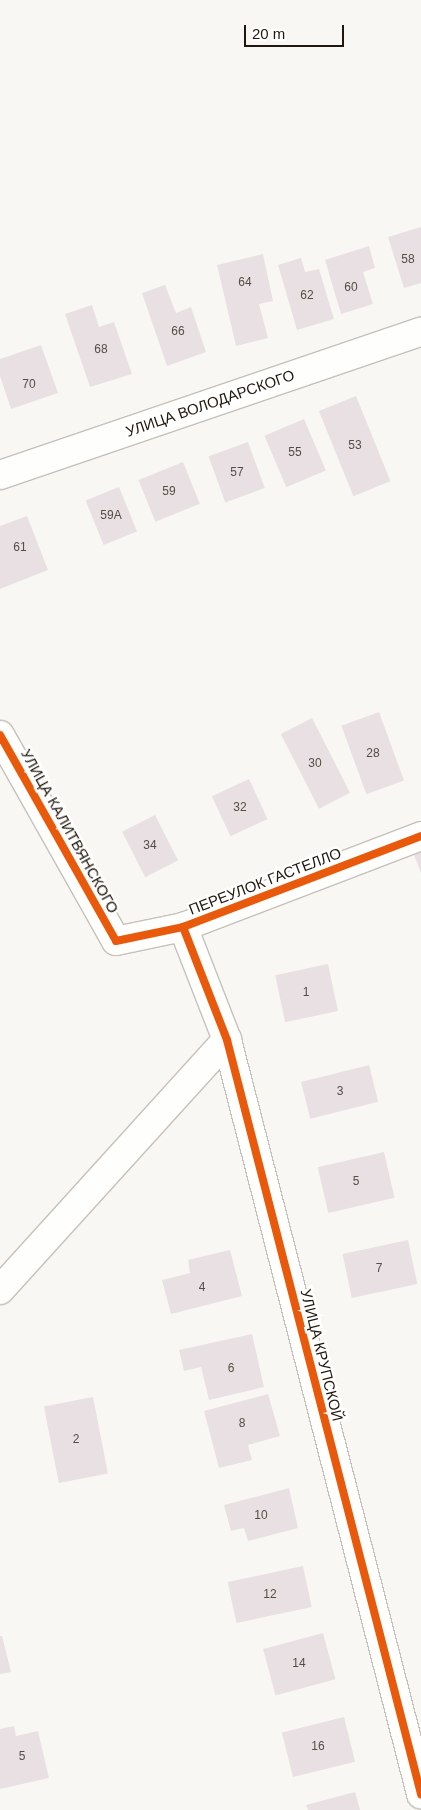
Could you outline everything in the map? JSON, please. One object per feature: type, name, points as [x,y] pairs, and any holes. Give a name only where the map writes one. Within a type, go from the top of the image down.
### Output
[{"type":"street","name":"УЛИЦА ВОЛОДАРСКОГО","points":[[0,475],[421,332]]},
{"type":"street","name":"УЛИЦА КАЛИТВЯНСКОГО","points":[[0,735],[116,941]]},
{"type":"street","name":"ПЕРЕУЛОК ГАСТЕЛЛО","points":[[116,941],[183,927],[421,836]]},
{"type":"street","name":"УЛИЦА КРУПСКОЙ","points":[[183,927],[227,1040],[421,1794]]},
{"type":"street","points":[[0,1290],[227,1040]]},
{"type":"building","points":[[421,227],[421,283],[404,288],[388,237]]},
{"type":"building","points":[[369,246],[375,268],[363,272],[373,304],[341,314],[325,260]]},
{"type":"building","points":[[263,254],[273,301],[259,304],[268,338],[236,346],[217,265]]},
{"type":"building","points":[[301,258],[305,272],[319,269],[334,319],[297,330],[278,265]]},
{"type":"building","points":[[165,285],[176,313],[191,307],[206,352],[167,366],[142,293]]},
{"type":"building","points":[[92,305],[99,327],[114,322],[132,374],[90,387],[65,314]]},
{"type":"building","points":[[41,345],[58,393],[11,409],[0,376],[0,359]]},
{"type":"building","points":[[356,396],[390,481],[353,496],[319,411]]},
{"type":"building","points":[[304,419],[326,471],[286,487],[264,436]]},
{"type":"building","points":[[248,442],[265,488],[225,502],[209,456]]},
{"type":"building","points":[[183,462],[200,504],[155,522],[138,480]]},
{"type":"building","points":[[119,487],[137,532],[104,545],[86,500]]},
{"type":"building","points":[[27,516],[48,570],[0,589],[0,526]]},
{"type":"building","points":[[379,712],[404,781],[366,794],[341,726]]},
{"type":"building","points":[[312,718],[350,793],[319,809],[281,734]]},
{"type":"building","points":[[249,779],[268,819],[230,836],[212,796]]},
{"type":"building","points":[[155,815],[178,860],[145,877],[122,832]]},
{"type":"building","points":[[421,852],[421,873],[414,855]]},
{"type":"building","points":[[328,964],[338,1011],[285,1022],[275,975]]},
{"type":"building","points":[[369,1065],[378,1102],[310,1119],[301,1082]]},
{"type":"building","points":[[384,1152],[395,1198],[328,1213],[318,1167]]},
{"type":"building","points":[[408,1240],[417,1284],[352,1298],[342,1254]]},
{"type":"building","points":[[230,1250],[242,1296],[171,1314],[162,1280],[190,1273],[188,1260]]},
{"type":"building","points":[[252,1334],[264,1387],[209,1400],[201,1367],[184,1371],[179,1350]]},
{"type":"building","points":[[268,1394],[280,1436],[248,1445],[252,1460],[219,1468],[204,1411]]},
{"type":"building","points":[[93,1397],[108,1474],[59,1483],[44,1407]]},
{"type":"building","points":[[289,1488],[298,1528],[248,1541],[244,1528],[231,1531],[224,1505]]},
{"type":"building","points":[[303,1566],[312,1607],[236,1623],[228,1582]]},
{"type":"building","points":[[323,1633],[335,1679],[276,1695],[263,1649]]},
{"type":"building","points":[[0,1636],[2,1636],[11,1672],[0,1674]]},
{"type":"building","points":[[344,1717],[355,1762],[293,1777],[282,1732]]},
{"type":"building","points":[[14,1726],[16,1736],[38,1731],[49,1778],[0,1789],[0,1729]]},
{"type":"building","points":[[355,1792],[360,1810],[308,1810],[306,1805]]},
{"type":"cycle path","points":[[0,735],[116,941],[183,927],[421,836]]},
{"type":"cycle path","points":[[183,927],[227,1040],[421,1794]]}]
